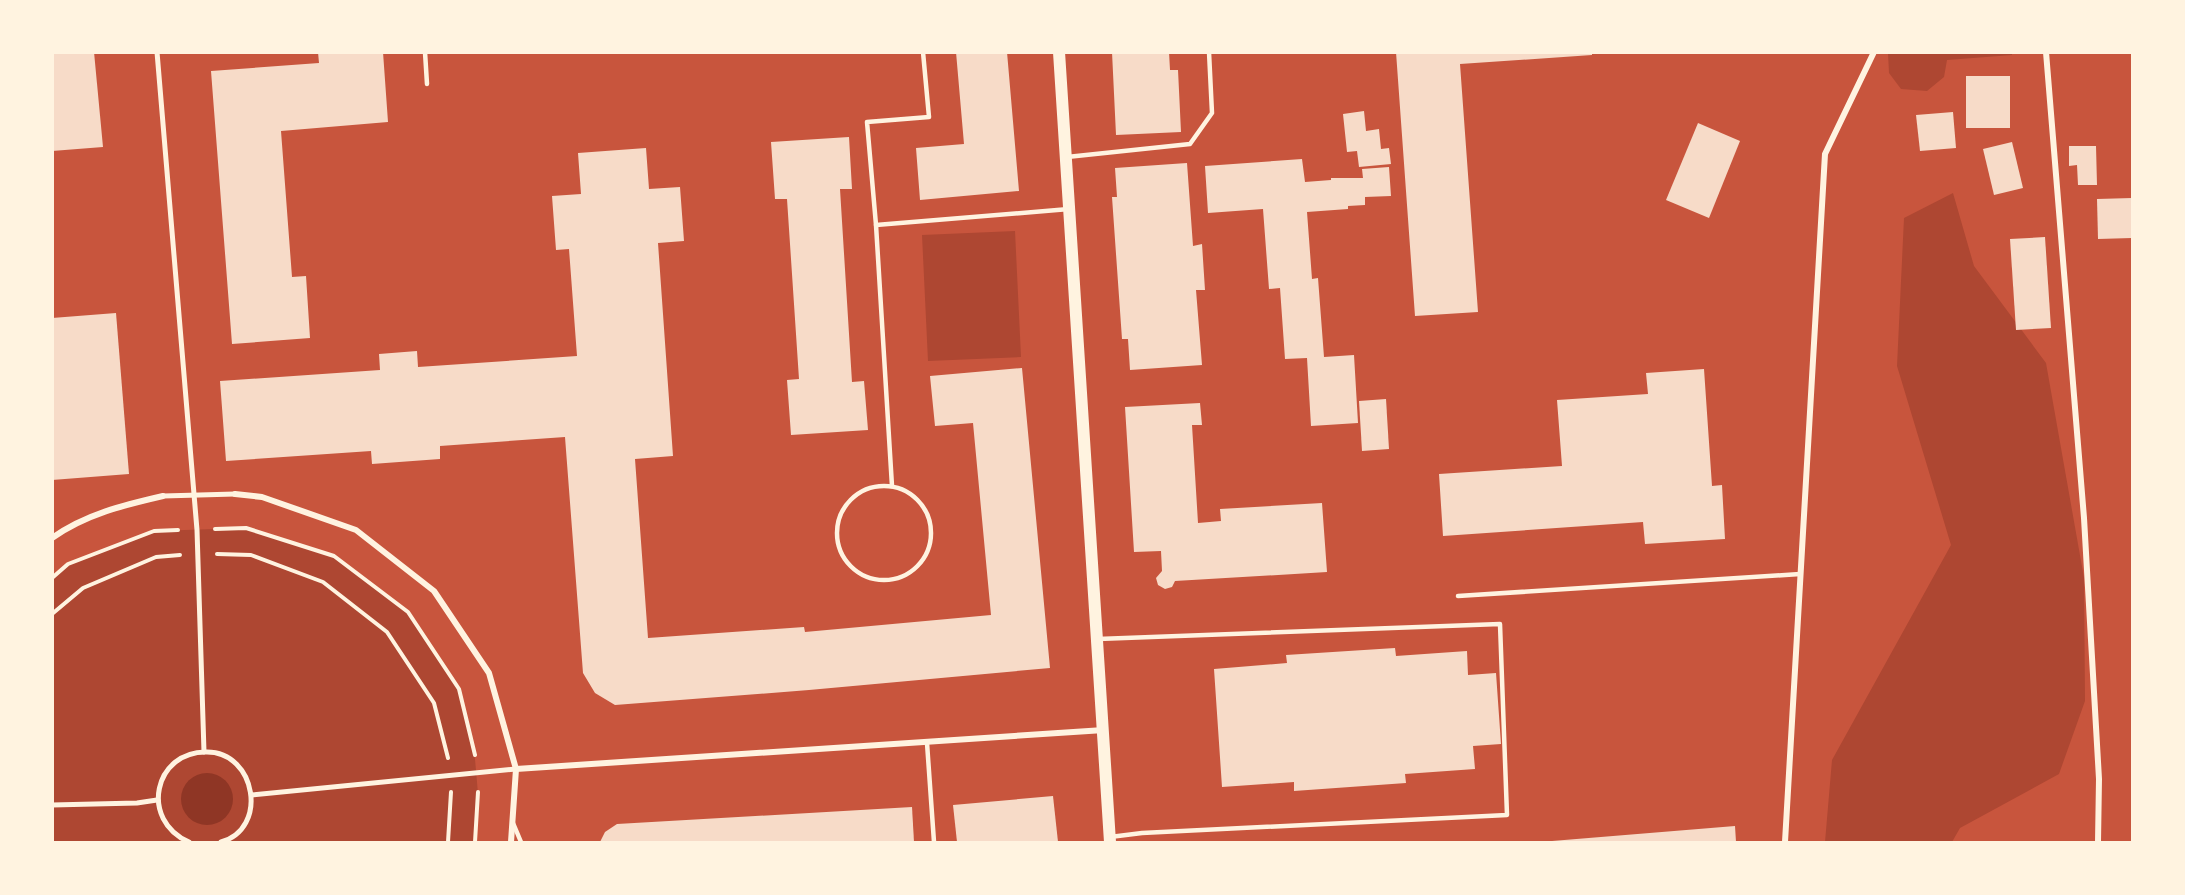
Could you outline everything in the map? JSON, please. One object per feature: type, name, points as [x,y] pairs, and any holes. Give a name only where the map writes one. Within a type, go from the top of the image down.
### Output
[{"type":"main road","points":[[1059,52],[1110,840]]},
{"type":"street","points":[[157,52],[197,530],[204,752]]},
{"type":"street","points":[[1785,843],[1825,154],[1874,52]]},
{"type":"street","points":[[2046,52],[2084,518],[2099,779],[2098,843]]},
{"type":"street","points":[[52,538],[69,526],[115,507],[163,496],[194,494],[235,494],[262,497],[356,530],[434,591],[489,673],[516,769],[511,843]]},
{"type":"street","points":[[252,795],[516,769],[1104,730]]},
{"type":"street","points":[[189,843],[180,839],[168,828],[160,814],[157,800],[161,783],[168,770],[179,759],[193,753],[204,752],[223,755],[236,763],[246,774],[252,795],[248,818],[239,832],[222,843]]},
{"type":"street","points":[[52,805],[137,803],[157,800]]},
{"type":"lane","points":[[425,52],[428,84]]},
{"type":"lane","points":[[892,486],[876,225],[867,122],[929,117],[923,52]]},
{"type":"lane","points":[[1066,157],[1190,144],[1212,113],[1209,52]]},
{"type":"lane","points":[[876,225],[1069,209]]},
{"type":"lane","points":[[877,486],[892,486],[907,492],[919,501],[927,513],[932,529],[930,546],[924,560],[912,572],[897,579],[881,581],[865,578],[851,568],[842,556],[837,542],[837,526],[841,512],[856,495],[877,486]]},
{"type":"lane","points":[[1458,596],[1800,574]]},
{"type":"lane","points":[[1098,639],[1500,624],[1507,815],[1142,833],[1110,840]]},
{"type":"lane","points":[[927,743],[934,843]]},
{"type":"lane","points":[[512,821],[521,843]]},
{"type":"path","points":[[52,578],[68,564],[154,531],[246,528],[334,556],[408,612],[459,689],[472,741],[476,773],[479,805],[475,843]]},
{"type":"path","points":[[52,614],[83,588],[156,557],[197,554],[251,555],[323,582],[387,632],[434,703],[452,775],[448,843]]},
{"type":"shaded area","points":[[1888,52],[2012,53],[2012,55],[1947,60],[1944,77],[1927,91],[1901,89],[1889,73]]},
{"type":"shaded area","points":[[1953,193],[1974,266],[2046,363],[2084,578],[2085,701],[2059,774],[1960,828],[1952,842],[1825,842],[1832,760],[1951,545],[1897,366],[1904,218]]},
{"type":"shaded area","points":[[1015,231],[1021,357],[928,361],[922,235]]},
{"type":"shaded area","points":[[246,528],[334,556],[408,612],[459,689],[475,759],[479,805],[475,842],[53,842],[52,578],[68,564],[154,531]]},
{"type":"shaded area","points":[[202,773],[212,773],[226,780],[233,799],[226,818],[212,825],[202,825],[192,821],[185,814],[181,804],[181,794],[185,784],[192,777]]},
{"type":"building","points":[[52,52],[94,52],[103,147],[52,151]]},
{"type":"building","points":[[318,52],[383,52],[388,122],[281,131],[292,277],[306,276],[310,338],[232,344],[211,71],[319,63]]},
{"type":"building","points":[[956,52],[1007,52],[1019,191],[920,200],[916,148],[964,144]]},
{"type":"building","points":[[1112,52],[1169,52],[1170,70],[1178,70],[1181,132],[1116,135]]},
{"type":"building","points":[[1396,52],[1592,52],[1592,55],[1460,64],[1478,312],[1415,316]]},
{"type":"building","points":[[1966,76],[2010,76],[2010,128],[1966,128]]},
{"type":"building","points":[[1364,111],[1366,131],[1379,129],[1381,149],[1389,148],[1391,164],[1359,167],[1357,151],[1347,152],[1343,114]]},
{"type":"building","points":[[1953,112],[1956,148],[1920,151],[1916,115]]},
{"type":"building","points":[[1698,123],[1740,141],[1709,218],[1666,200]]},
{"type":"building","points":[[849,137],[852,189],[840,189],[852,382],[864,381],[868,430],[791,435],[787,380],[799,379],[787,199],[775,199],[771,142]]},
{"type":"building","points":[[2012,142],[2023,188],[1994,195],[1983,149]]},
{"type":"building","points":[[2069,146],[2096,146],[2097,185],[2078,185],[2077,165],[2069,166]]},
{"type":"building","points":[[646,148],[649,189],[680,187],[684,241],[658,243],[673,456],[635,459],[648,638],[804,627],[805,632],[991,615],[973,423],[935,426],[930,376],[1022,368],[1050,668],[615,705],[595,693],[583,673],[565,437],[440,446],[440,459],[372,464],[371,451],[226,461],[220,381],[380,370],[379,354],[417,351],[418,367],[577,356],[569,249],[556,250],[552,196],[581,194],[578,153]]},
{"type":"building","points":[[1302,159],[1305,182],[1331,180],[1331,178],[1363,178],[1362,169],[1389,167],[1391,196],[1365,197],[1365,205],[1348,206],[1348,209],[1307,212],[1312,279],[1318,278],[1324,357],[1354,355],[1358,423],[1311,426],[1307,358],[1285,359],[1280,288],[1269,289],[1263,209],[1208,213],[1205,166]]},
{"type":"building","points":[[1187,163],[1193,246],[1202,244],[1205,290],[1196,290],[1202,365],[1130,370],[1128,339],[1122,339],[1112,197],[1117,197],[1115,168]]},
{"type":"building","points":[[2132,198],[2132,238],[2098,239],[2097,199]]},
{"type":"building","points":[[2045,237],[2051,328],[2016,330],[2010,239]]},
{"type":"building","points":[[116,313],[129,474],[52,480],[52,318]]},
{"type":"building","points":[[1704,369],[1712,486],[1722,485],[1725,539],[1645,544],[1643,522],[1443,536],[1439,474],[1562,466],[1557,400],[1648,394],[1646,373]]},
{"type":"building","points":[[1386,399],[1389,449],[1362,451],[1359,401]]},
{"type":"building","points":[[1200,403],[1202,425],[1192,425],[1198,523],[1221,521],[1220,509],[1322,503],[1327,572],[1175,581],[1172,587],[1165,589],[1158,585],[1156,578],[1162,571],[1161,551],[1134,552],[1125,407]]},
{"type":"building","points":[[1395,648],[1396,656],[1467,651],[1468,675],[1496,673],[1501,744],[1473,746],[1475,769],[1405,774],[1406,783],[1294,791],[1294,782],[1222,787],[1214,669],[1287,663],[1286,655]]},
{"type":"building","points":[[1053,796],[1058,842],[957,842],[953,805]]},
{"type":"building","points":[[912,807],[914,842],[600,842],[605,832],[617,824]]},
{"type":"building","points":[[1735,826],[1736,842],[1552,842],[1552,841]]}]
